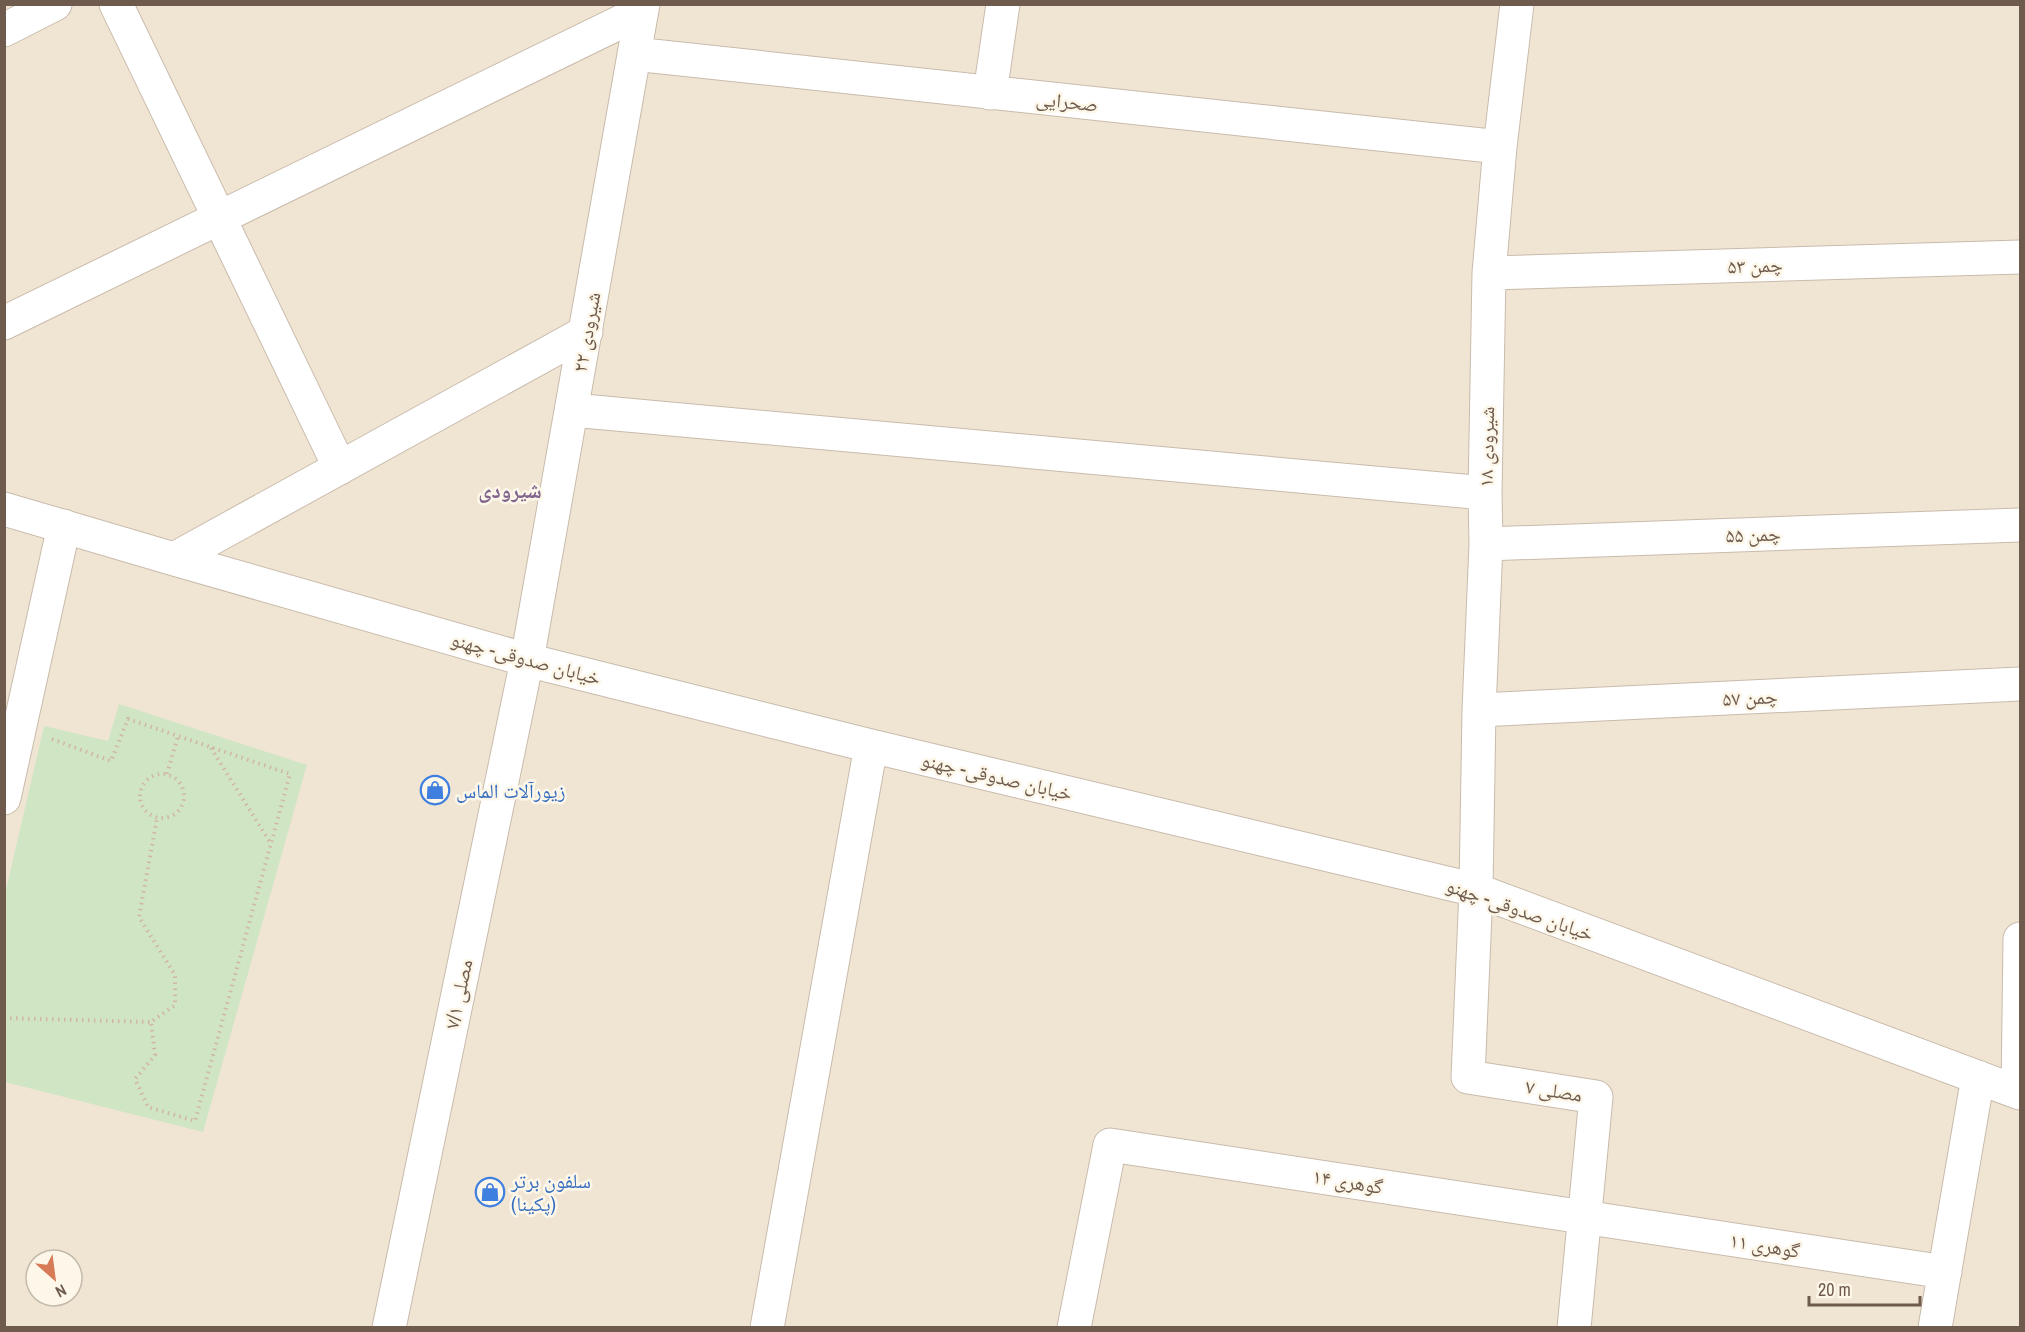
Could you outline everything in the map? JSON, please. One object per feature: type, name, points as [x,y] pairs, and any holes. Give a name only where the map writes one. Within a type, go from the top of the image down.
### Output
[{"type":"street","points":[[4,30],[55,4]]},
{"type":"street","points":[[116,4],[340,468]]},
{"type":"street","points":[[990,93],[1003,4]]},
{"type":"street","name":"شیرودی ۱۸","points":[[1476,890],[1479,710],[1486,544],[1489,273],[1500,147],[1517,4]]},
{"type":"street","points":[[4,323],[642,8]]},
{"type":"street","name":"شیرودی ۲۲","points":[[527,660],[642,8]]},
{"type":"street","name":"صحرایی","points":[[634,54],[1500,147]]},
{"type":"street","name":"چمن ۵۳","points":[[1489,273],[2020,257]]},
{"type":"street","points":[[174,559],[585,332]]},
{"type":"street","points":[[572,410],[1485,493]]},
{"type":"street","name":"خیابان صدوقی- چهنو","points":[[4,509],[527,660],[871,746],[1476,890],[2019,1093]]},
{"type":"street","name":"چمن ۵۵","points":[[1486,544],[2020,525]]},
{"type":"street","points":[[4,798],[12,723],[64,526]]},
{"type":"street","name":"مصلی ۷/۱","points":[[389,1328],[527,660]]},
{"type":"street","name":"چمن ۵۷","points":[[1479,710],[2020,684]]},
{"type":"street","points":[[767,1328],[871,746]]},
{"type":"street","name":"مصلی ۷","points":[[1476,890],[1468,1077],[1596,1097],[1574,1328]]},
{"type":"street","points":[[2019,1093],[2020,939]]},
{"type":"street","points":[[1935,1328],[1978,1077]]},
{"type":"street","name":"گوهری ۱۴","points":[[1074,1328],[1110,1145],[1586,1217]]},
{"type":"street","name":"گوهری ۱۱","points":[[1586,1217],[1945,1272]]},
{"type":"path","points":[[12,723],[111,761],[128,719],[290,774],[195,1121],[148,1107],[135,1079],[155,1055],[150,1022]]},
{"type":"path","points":[[167,774],[178,736]]},
{"type":"path","points":[[210,747],[271,844]]},
{"type":"path","points":[[157,774],[167,774],[176,778],[182,785],[183,805],[167,818],[158,818],[148,814],[142,806],[141,787],[148,778],[157,774]]},
{"type":"path","points":[[4,1018],[150,1022],[175,1005],[175,975],[139,917],[158,818]]},
{"type":"shaded area","points":[[5,5],[2020,5],[2020,1327],[5,1328]]},
{"type":"green space","points":[[119,704],[307,765],[203,1132],[5,1082],[5,894],[44,726],[108,741]]},
{"type":"place","name":"زیورآلات الماس","points":[[435,790]]},
{"type":"place","name":"سلفون برتر (پکینا)","points":[[490,1192]]},
{"type":"district","name":"شیرودی","points":[[510,490]]}]
